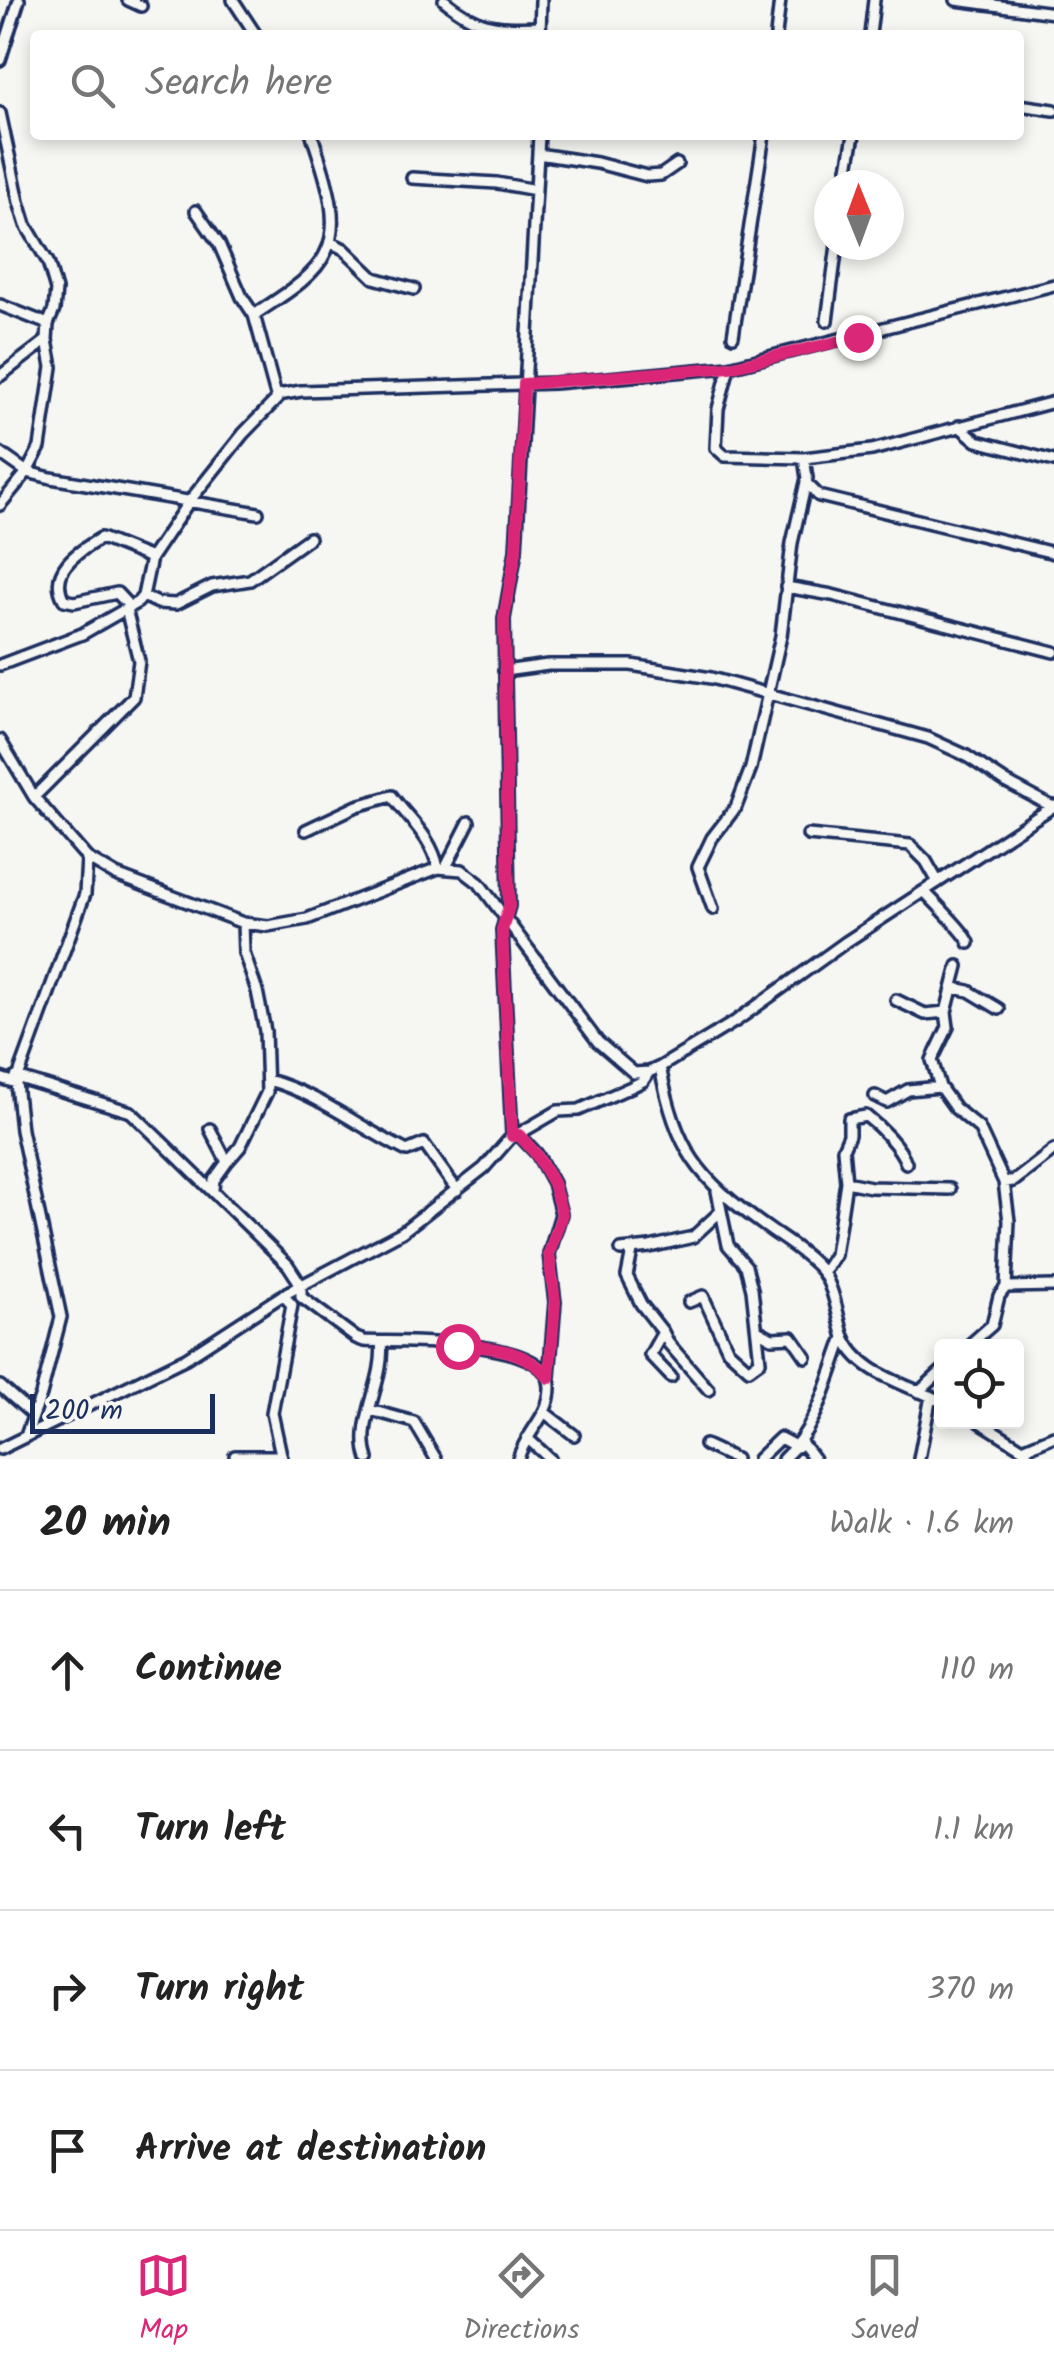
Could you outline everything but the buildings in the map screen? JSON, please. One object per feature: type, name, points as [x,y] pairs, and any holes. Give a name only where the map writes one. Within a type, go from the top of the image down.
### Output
[{"type":"street","points":[[0,60],[20,0]]},
{"type":"street","points":[[128,0],[141,6]]},
{"type":"street","points":[[234,0],[253,30]]},
{"type":"street","points":[[444,0],[476,22],[523,30]]},
{"type":"street","points":[[540,30],[541,0]]},
{"type":"street","points":[[777,30],[780,0]]},
{"type":"street","points":[[871,30],[874,0]]},
{"type":"street","points":[[956,0],[1052,12],[1054,0]]},
{"type":"street","points":[[1024,106],[1054,110]]},
{"type":"street","points":[[0,113],[22,214],[54,276],[56,302],[46,340],[52,366],[40,447],[27,472],[0,505]]},
{"type":"street","points":[[254,315],[300,282],[321,261],[330,242],[332,222],[327,190],[313,140]]},
{"type":"street","points":[[518,1459],[544,1412],[550,1388],[555,1302],[549,1254],[562,1214],[553,1183],[536,1154],[516,1136],[502,940],[509,906],[504,619],[516,551],[538,140]]},
{"type":"street","points":[[732,336],[763,140]]},
{"type":"street","points":[[848,170],[853,140]]},
{"type":"street","points":[[538,154],[646,176],[661,175],[677,164]]},
{"type":"street","points":[[412,178],[497,183],[536,190]]},
{"type":"street","points":[[196,211],[220,244],[254,315],[278,394]]},
{"type":"street","points":[[330,242],[344,249],[374,278],[414,289]]},
{"type":"street","points":[[826,320],[835,260]]},
{"type":"street","points":[[0,664],[82,634],[142,596],[151,558],[188,502],[278,394],[302,390],[524,384],[730,367],[1054,285]]},
{"type":"street","points":[[0,304],[48,324]]},
{"type":"street","points":[[0,376],[46,340]]},
{"type":"street","points":[[730,367],[714,432],[720,454],[804,458],[872,450],[1054,402]]},
{"type":"street","points":[[959,426],[977,441],[1054,461]]},
{"type":"street","points":[[0,453],[27,472],[258,512]]},
{"type":"street","points":[[713,909],[698,867],[746,784],[781,636],[792,543],[806,483],[804,458]]},
{"type":"street","points":[[806,483],[819,496],[1054,553]]},
{"type":"street","points":[[34,797],[134,697],[138,660],[128,608],[117,593],[74,602],[64,600],[58,585],[61,570],[101,538],[151,558]]},
{"type":"street","points":[[142,596],[158,603],[176,604],[212,586],[250,580],[309,538]]},
{"type":"street","points":[[786,587],[832,595],[1054,652]]},
{"type":"street","points":[[0,740],[34,797],[87,858],[116,875],[243,923],[268,926],[307,919],[442,868],[469,874],[598,1042],[634,1073],[660,1067],[769,999],[846,942],[1053,806],[947,745],[711,678],[630,665],[572,664],[504,671]]},
{"type":"street","points":[[306,830],[357,806],[392,796],[419,827],[442,868]]},
{"type":"street","points":[[442,868],[469,822]]},
{"type":"street","points":[[808,835],[910,845],[926,861],[938,882]]},
{"type":"street","points":[[27,1433],[42,1395],[61,1317],[20,1130],[16,1080],[84,894],[87,858]]},
{"type":"street","points":[[924,891],[946,918],[967,934],[969,943]]},
{"type":"street","points":[[213,1188],[214,1180],[240,1147],[267,1092],[265,1031],[244,953],[243,923]]},
{"type":"street","points":[[502,940],[517,932]]},
{"type":"street","points":[[958,966],[946,1012],[948,1027],[932,1060],[940,1087],[978,1128],[1004,1182],[1009,1221],[1006,1287],[999,1296],[992,1325],[976,1339]]},
{"type":"street","points":[[954,988],[969,991],[999,1009]]},
{"type":"street","points":[[896,1000],[925,1014],[946,1012]]},
{"type":"street","points":[[660,1067],[678,1135],[717,1191],[800,1250],[824,1272],[844,1336],[872,1368],[934,1398]]},
{"type":"street","points":[[5,1459],[0,1449],[27,1433],[186,1358],[283,1295],[402,1232],[484,1168],[516,1136],[558,1112],[579,1110],[631,1087],[643,1081],[649,1072]]},
{"type":"street","points":[[0,1078],[131,1112],[278,1254],[300,1286],[301,1297],[356,1338],[505,1350],[542,1369],[549,1378]]},
{"type":"street","points":[[268,1080],[292,1086],[407,1151],[424,1144],[457,1190]]},
{"type":"street","points":[[875,1096],[887,1102],[908,1090],[940,1087]]},
{"type":"street","points":[[824,1272],[835,1255],[846,1182],[842,1150],[850,1119],[866,1116],[902,1154],[906,1164]]},
{"type":"street","points":[[210,1130],[227,1162]]},
{"type":"street","points":[[1004,1182],[1014,1182],[1054,1150]]},
{"type":"street","points":[[846,1182],[871,1187],[950,1190]]},
{"type":"street","points":[[689,1302],[703,1296],[728,1350],[749,1369],[760,1361],[759,1331],[746,1266],[728,1245],[717,1191]]},
{"type":"street","points":[[709,1390],[668,1344],[642,1304],[627,1276],[627,1251],[692,1236],[721,1211]]},
{"type":"street","points":[[1006,1287],[1054,1286]]},
{"type":"street","points":[[235,1456],[281,1458],[272,1414],[292,1305],[283,1295]]},
{"type":"street","points":[[759,1331],[772,1338],[792,1337],[806,1357]]},
{"type":"street","points":[[663,1332],[650,1355],[671,1377]]},
{"type":"street","points":[[783,1459],[811,1425],[844,1336]]},
{"type":"street","points":[[368,1459],[365,1441],[383,1366],[381,1342]]},
{"type":"street","points":[[919,1392],[934,1378]]},
{"type":"street","points":[[0,1386],[32,1414]]},
{"type":"street","points":[[918,1459],[930,1396]]},
{"type":"street","points":[[370,1410],[414,1422],[436,1459]]},
{"type":"street","points":[[544,1412],[574,1435]]},
{"type":"street","points":[[991,1429],[1023,1449],[1031,1459]]},
{"type":"street","points":[[1023,1449],[1054,1436]]},
{"type":"street","points":[[527,1438],[550,1459]]},
{"type":"street","points":[[758,1459],[780,1438],[799,1444],[814,1459]]},
{"type":"street","points":[[705,1445],[735,1459]]},
{"type":"route","points":[[458,1346],[505,1350],[542,1369],[549,1378],[555,1302],[549,1254],[562,1214],[553,1183],[536,1154],[519,1135],[512,1136],[502,930],[509,906],[504,619],[516,551],[524,384],[730,367],[858,337]]}]
